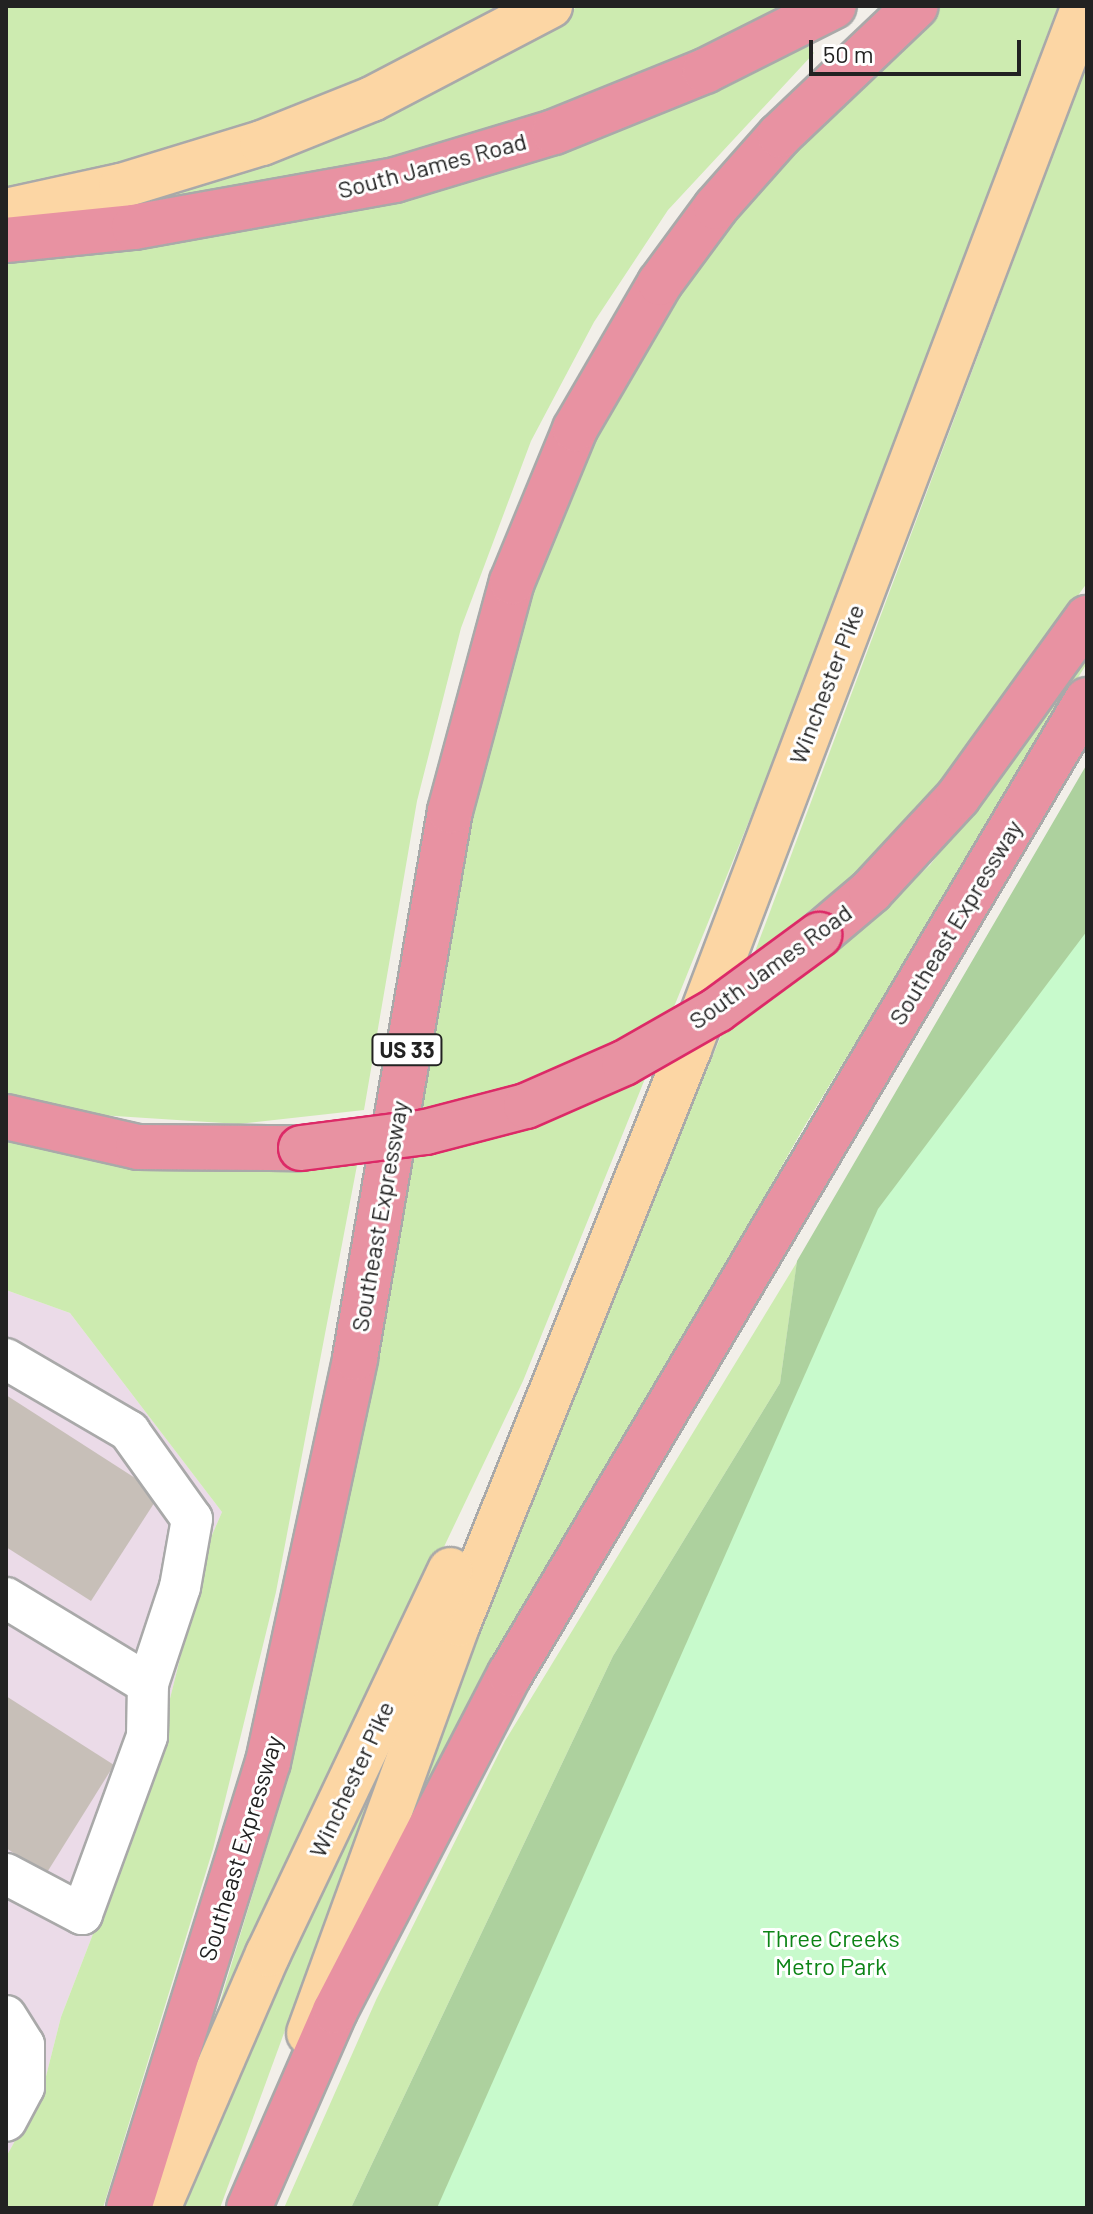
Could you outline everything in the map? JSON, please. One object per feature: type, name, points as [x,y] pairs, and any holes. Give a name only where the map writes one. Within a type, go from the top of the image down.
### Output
[{"type":"highway","name":"South James Road","points":[[6,240],[134,227],[395,180],[554,132],[705,71],[834,6]]},
{"type":"highway","name":"Southeast Expressway","points":[[129,2208],[268,1762],[355,1358],[450,811],[512,582],[575,429],[660,283],[716,207],[780,135],[916,6]]},
{"type":"highway","name":"South James Road","points":[[6,1117],[138,1147],[301,1148],[426,1132],[526,1106],[624,1063],[717,1010],[819,935],[871,891],[958,797],[1087,618]]},
{"type":"highway","name":"Southeast Expressway","points":[[249,2208],[270,2153],[342,1997],[510,1674],[1087,700]]},
{"type":"main road","points":[[6,211],[121,186],[262,143],[372,99],[550,6]]},
{"type":"main road","name":"Winchester Pike","points":[[270,2153],[345,1926],[561,1360],[689,1049],[1084,6]]},
{"type":"main road","name":"Winchester Pike","points":[[158,2208],[268,1954],[394,1687],[497,1473],[561,1360]]},
{"type":"lane","points":[[6,1359],[129,1431],[192,1519],[180,1587],[148,1684],[147,1736],[82,1914],[6,1874]]},
{"type":"lane","points":[[6,1598],[148,1684]]},
{"type":"lane","points":[[6,2016],[24,2045],[24,2087],[6,2121]]},
{"type":"shaded area","points":[[6,1290],[70,1313],[222,1512],[209,1542],[145,1799],[61,2017],[42,2092],[6,2157]]},
{"type":"green space","points":[[6,6],[522,6],[307,107],[6,198]]},
{"type":"green space","points":[[579,6],[795,6],[749,33],[583,102],[385,167],[196,205],[102,205],[517,41]]},
{"type":"green space","points":[[943,6],[1058,6],[770,769],[523,1381],[208,2042],[268,1843],[323,1605],[486,731],[540,552],[605,404],[696,261],[786,154],[910,30]]},
{"type":"green space","points":[[803,40],[814,53],[668,210],[594,322],[531,441],[461,628],[417,801],[364,1110],[239,1124],[84,1114],[6,1096],[6,259],[118,249]]},
{"type":"green space","points":[[1087,64],[1087,583],[956,765],[870,861],[753,957]]},
{"type":"green space","points":[[1087,644],[1087,663],[804,1127],[405,1829],[475,1627],[721,1036],[830,957],[930,865],[1017,752]]},
{"type":"green space","name":"Three Creeks Metro Park","points":[[1087,764],[1087,2208],[351,2208],[613,1656],[780,1383],[797,1261]]},
{"type":"green space","name":"Three Creeks Metro Park","points":[[1087,931],[1087,2208],[437,2208],[878,1209]]},
{"type":"green space","points":[[6,1141],[147,1168],[358,1160],[276,1592],[213,1849],[103,2208],[6,2208],[6,2157],[42,2092],[61,2017],[145,1799],[209,1542],[222,1512],[70,1313],[6,1290]]},
{"type":"green space","points":[[797,1262],[780,1383],[613,1656],[351,2208],[284,2208],[376,2000],[505,1741]]},
{"type":"green space","points":[[392,1738],[220,2208],[179,2208],[264,1998]]},
{"type":"building","points":[[6,1395],[160,1494],[91,1601],[6,1547]]},
{"type":"building","points":[[6,1696],[114,1765],[46,1874],[6,1848]]}]
